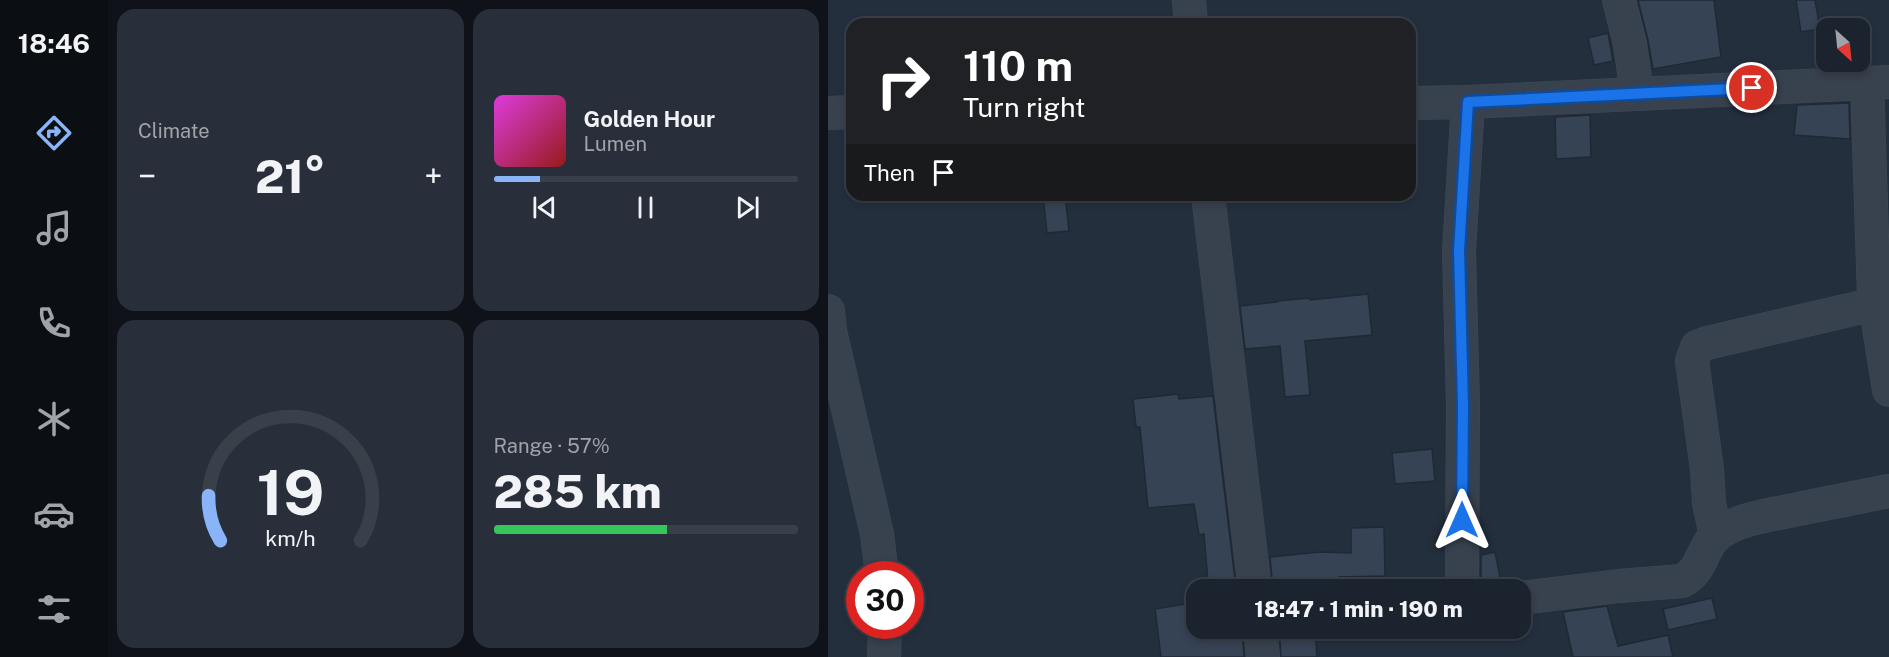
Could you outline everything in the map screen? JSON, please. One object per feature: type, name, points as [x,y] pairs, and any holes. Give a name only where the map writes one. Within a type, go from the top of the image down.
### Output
[{"type":"street","points":[[1189,0],[1190,18]]},
{"type":"street","points":[[1619,0],[1630,44],[1637,93]]},
{"type":"street","points":[[1416,103],[1878,82],[1875,304],[1886,356],[1889,390]]},
{"type":"street","points":[[1462,579],[1463,405],[1459,251],[1468,102]]},
{"type":"street","points":[[828,112],[846,112]]},
{"type":"street","points":[[1209,201],[1254,579]]},
{"type":"street","points":[[1716,535],[1708,503],[1707,469],[1692,361],[1697,347],[1875,304]]},
{"type":"street","points":[[828,311],[830,331],[878,534],[881,561]]},
{"type":"street","points":[[1531,597],[1682,581],[1691,577],[1716,535],[1730,527],[1758,518],[1889,491]]},
{"type":"street","points":[[884,657],[885,639]]},
{"type":"street","points":[[1261,639],[1263,657]]},
{"type":"building","points":[[1638,0],[1714,0],[1721,57],[1653,69]]},
{"type":"building","points":[[1796,0],[1815,0],[1818,18],[1816,18],[1816,30],[1801,32]]},
{"type":"building","points":[[1608,33],[1613,61],[1594,65],[1588,38]]},
{"type":"building","points":[[1849,103],[1850,139],[1794,135],[1797,105]]},
{"type":"building","points":[[1590,115],[1591,157],[1556,159],[1555,117]]},
{"type":"building","points":[[1044,201],[1066,201],[1069,231],[1047,233]]},
{"type":"building","points":[[1368,294],[1372,335],[1305,341],[1310,395],[1285,397],[1280,346],[1245,349],[1240,306]]},
{"type":"building","points":[[1178,394],[1179,399],[1213,396],[1235,579],[1208,579],[1204,534],[1199,535],[1194,504],[1148,508],[1140,427],[1136,427],[1133,399]]},
{"type":"building","points":[[1432,449],[1435,481],[1395,484],[1392,453]]},
{"type":"building","points":[[1384,527],[1385,576],[1272,579],[1270,557],[1320,552],[1351,553],[1351,528]]},
{"type":"building","points":[[1495,552],[1500,579],[1481,579],[1481,555]]},
{"type":"building","points":[[1712,598],[1717,619],[1668,630],[1663,609]]},
{"type":"building","points":[[1185,604],[1186,639],[1243,639],[1244,657],[1161,657],[1155,609]]},
{"type":"building","points":[[1607,606],[1618,646],[1668,635],[1673,657],[1573,657],[1563,612]]},
{"type":"building","points":[[1280,639],[1316,639],[1317,657],[1281,657]]},
{"type":"route","points":[[1462,520],[1463,405],[1459,251],[1468,102],[1752,88]]}]
